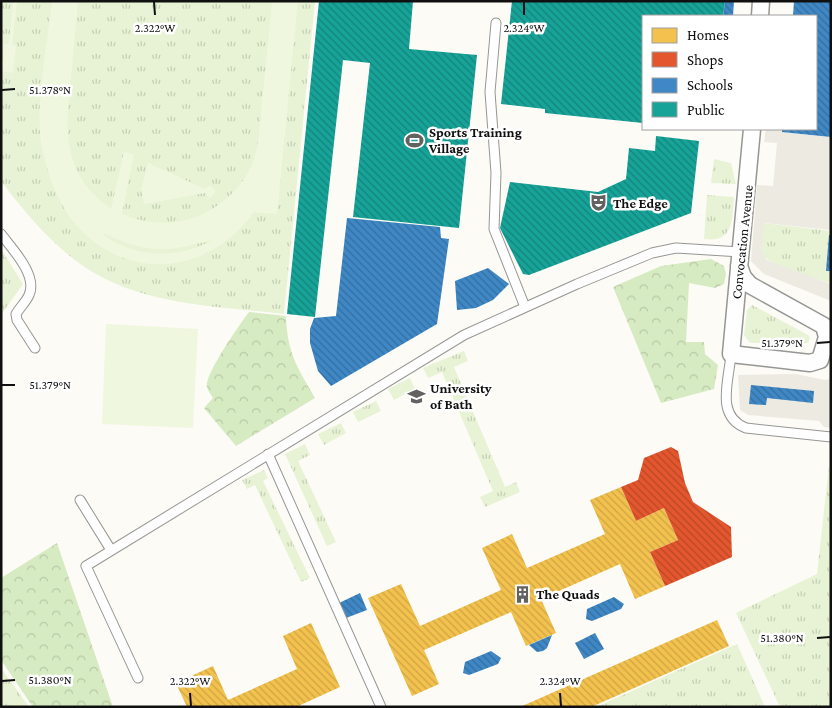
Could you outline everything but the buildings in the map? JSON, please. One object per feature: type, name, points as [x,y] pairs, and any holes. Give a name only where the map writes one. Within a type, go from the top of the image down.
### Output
[{"type":"street","points":[[760,15],[761,1]]},
{"type":"street","name":"Convocation Avenue","points":[[731,354],[752,130]]},
{"type":"street","points":[[731,354],[816,362],[823,357],[826,336],[824,326],[819,322],[750,285],[743,277],[740,259]]},
{"type":"lane","points":[[496,23],[490,92],[496,173],[494,229],[525,307]]},
{"type":"lane","points":[[1,234],[29,274],[30,293],[16,314],[17,320],[35,348]]},
{"type":"lane","points":[[138,678],[86,566],[464,336],[525,307],[652,253],[676,248],[740,259]]},
{"type":"lane","points":[[731,354],[726,405],[728,415],[736,424],[746,428],[831,437]]},
{"type":"lane","points":[[268,454],[381,707]]},
{"type":"lane","points":[[80,500],[111,550]]},
{"type":"green space","points":[[1,1],[315,1],[284,314],[182,302],[132,290],[108,281],[86,268],[62,250],[30,217],[1,181]]},
{"type":"green space","points":[[13,1],[17,1],[12,45],[16,46],[13,73],[1,71],[4,44],[9,44]]},
{"type":"green space","points":[[52,1],[78,1],[68,116],[70,151],[75,166],[83,181],[95,196],[111,209],[124,152],[134,154],[122,214],[149,222],[168,223],[187,220],[213,209],[235,191],[251,167],[258,142],[272,1],[298,1],[277,214],[254,212],[236,232],[215,248],[193,259],[169,264],[145,263],[122,257],[99,245],[78,227],[65,210],[51,180],[42,148],[40,132],[42,76]],"holes":[[[101,233],[133,245],[155,249],[182,247],[212,240],[185,251],[155,253],[127,247]]]},
{"type":"green space","points":[[714,159],[731,163],[736,184],[711,183]]},
{"type":"green space","points":[[148,163],[205,189],[210,185],[216,191],[210,198],[205,193],[144,204],[141,190]]},
{"type":"green space","points":[[707,195],[734,197],[730,228],[726,234],[714,239],[704,239]]},
{"type":"green space","points":[[763,223],[831,231],[831,283],[794,272],[766,259],[760,247]]},
{"type":"green space","points":[[1,249],[23,284],[1,315]]},
{"type":"green space","points":[[711,259],[724,266],[726,274],[724,284],[715,288],[689,283],[686,342],[704,342],[705,354],[718,365],[714,389],[661,403],[613,287],[661,266]]},
{"type":"green space","points":[[752,305],[808,335],[810,338],[808,343],[750,343],[744,335],[747,310]]},
{"type":"green space","points":[[249,312],[286,316],[288,340],[294,359],[315,398],[236,446],[204,408],[213,398],[207,387],[211,372],[223,349]]},
{"type":"green space","points":[[106,324],[198,329],[193,428],[102,424]]},
{"type":"green space","points":[[464,351],[468,361],[454,367],[505,487],[516,482],[520,492],[485,507],[480,497],[493,491],[442,372],[428,378],[423,368]]},
{"type":"green space","points":[[410,378],[415,389],[394,400],[388,389]]},
{"type":"green space","points":[[376,401],[381,411],[358,422],[353,412]]},
{"type":"green space","points":[[341,423],[346,433],[324,445],[318,434]]},
{"type":"green space","points":[[305,444],[310,455],[298,461],[336,542],[327,546],[285,454]]},
{"type":"green space","points":[[829,466],[831,466],[831,707],[780,707],[736,613],[817,574]]},
{"type":"green space","points":[[264,470],[268,478],[263,481],[310,578],[301,582],[255,485],[247,489],[242,480]]},
{"type":"green space","points":[[57,543],[113,707],[33,707],[1,660],[1,578]]},
{"type":"green space","points":[[737,644],[765,707],[596,707]]},
{"type":"green space","points":[[1,668],[29,707],[1,707]]},
{"type":"shaded area","points":[[766,130],[782,130],[782,132],[831,137],[831,230],[764,223],[761,250],[767,260],[831,284],[831,301],[764,274],[751,261],[757,185],[773,186],[777,143],[764,142]]},
{"type":"shaded area","points":[[796,374],[825,380],[831,379],[831,428],[824,427],[819,421],[748,415],[740,410],[738,375]]},
{"type":"place","name":"Sports Training Village","points":[[415,140]]},
{"type":"place","name":"The Edge","points":[[599,203]]},
{"type":"place","name":"University of Bath","points":[[416,396]]},
{"type":"place","name":"The Quads","points":[[522,594]]}]
